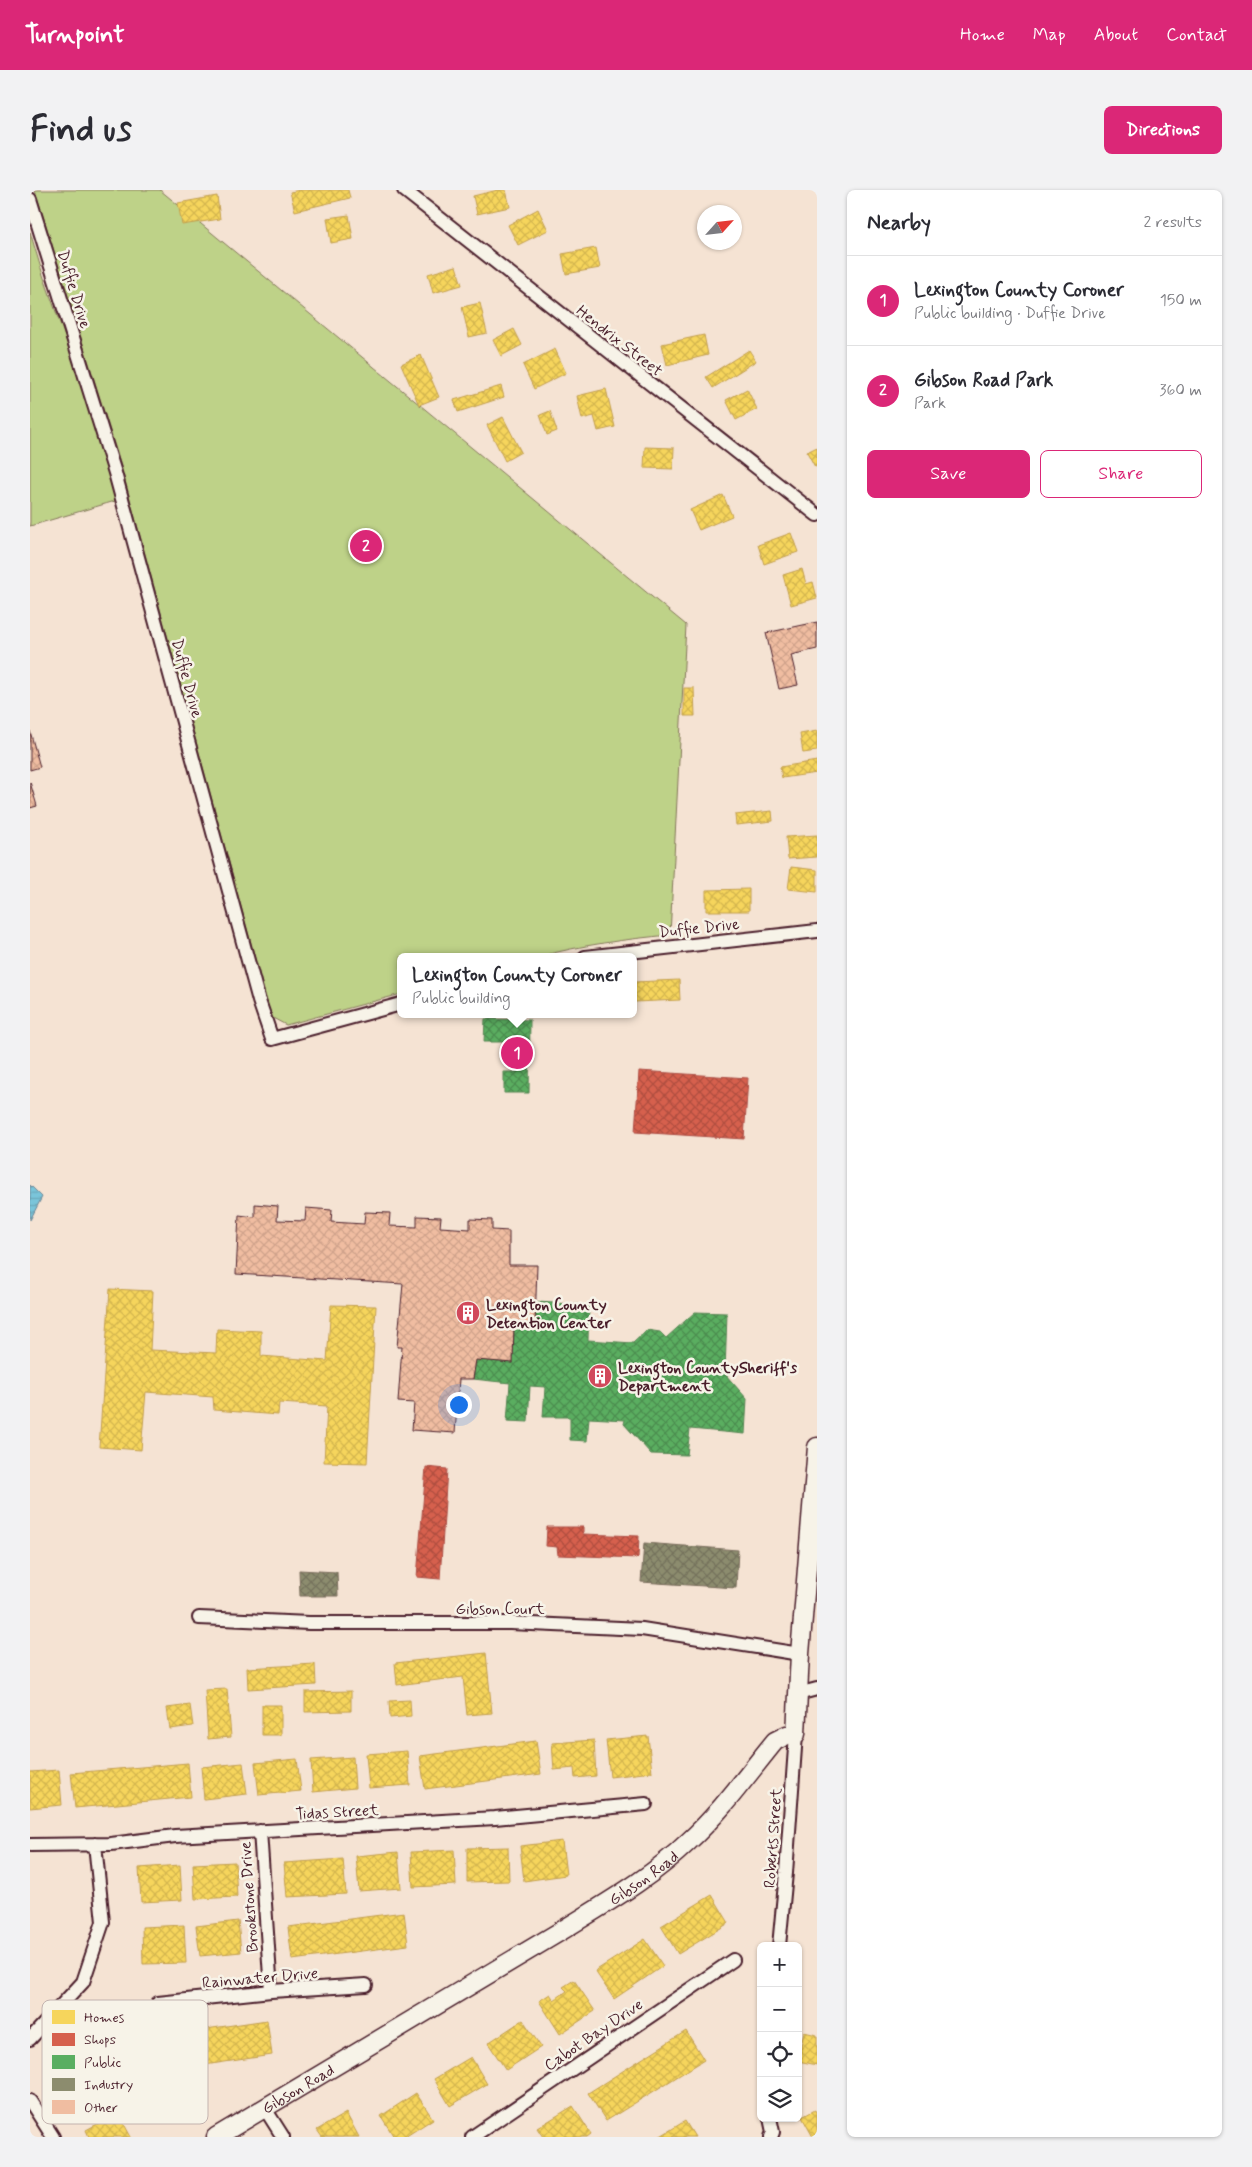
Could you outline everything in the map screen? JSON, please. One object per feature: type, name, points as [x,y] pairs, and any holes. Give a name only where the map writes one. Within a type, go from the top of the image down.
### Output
[{"type":"street","name":"Hendrix Street","points":[[404,190],[817,515]]},
{"type":"street","name":"Duffie Drive","points":[[30,199],[115,473],[259,1001],[272,1039],[397,1005]]},
{"type":"street","name":"Duffie Drive","points":[[621,953],[817,931]]},
{"type":"street","points":[[796,1734],[800,1654],[813,1563],[817,1447]]},
{"type":"street","name":"Gibson Court","points":[[199,1618],[309,1623],[510,1623],[622,1627],[697,1636],[800,1654]]},
{"type":"street","points":[[798,1694],[817,1690]]},
{"type":"street","name":"Roberts Street","points":[[778,1942],[786,1873],[796,1734]]},
{"type":"street","name":"Gibson Road","points":[[216,2137],[613,1899],[656,1869],[688,1843],[721,1808],[775,1740],[787,1735],[796,1734]]},
{"type":"street","name":"Tidas Street","points":[[30,1845],[95,1844],[495,1818],[646,1804]]},
{"type":"street","name":"Brookstone Drive","points":[[260,1832],[271,1991]]},
{"type":"street","points":[[66,2000],[83,1982],[103,1922],[95,1844]]},
{"type":"street","name":"Cabot Bay Drive","points":[[472,2137],[733,1960]]},
{"type":"street","name":"Rainwater Drive","points":[[186,2000],[271,1991],[366,1985]]},
{"type":"street","points":[[30,2039],[42,2026]]},
{"type":"street","points":[[30,2101],[42,2120]]},
{"type":"street","points":[[264,2108],[282,2137]]},
{"type":"street","points":[[771,2122],[773,2135]]},
{"type":"street","points":[[45,2124],[53,2137]]},
{"type":"green space","points":[[35,190],[160,190],[686,625],[670,935],[604,943],[554,953],[397,953],[397,995],[286,1025],[271,1017],[121,466]]},
{"type":"green space","points":[[30,232],[43,275],[122,499],[30,526]]},
{"type":"water","points":[[30,1185],[42,1197],[30,1220]]},
{"type":"building: Homes","points":[[300,190],[348,190],[350,198],[295,211],[290,192]]},
{"type":"building: Homes","points":[[506,190],[510,207],[477,214],[473,196]]},
{"type":"building: Homes","points":[[217,196],[220,219],[182,225],[178,203]]},
{"type":"building: Homes","points":[[538,209],[548,230],[518,245],[508,225]]},
{"type":"building: Homes","points":[[349,215],[353,239],[331,243],[327,218]]},
{"type":"building: Homes","points":[[596,248],[600,268],[566,274],[562,254]]},
{"type":"building: Homes","points":[[456,266],[462,285],[433,293],[428,274]]},
{"type":"building: Homes","points":[[480,303],[487,333],[469,337],[462,307]]},
{"type":"building: Homes","points":[[514,329],[522,345],[501,356],[493,340]]},
{"type":"building: Homes","points":[[704,335],[708,355],[667,365],[662,344]]},
{"type":"building: Homes","points":[[555,349],[566,373],[534,389],[523,365]]},
{"type":"building: Homes","points":[[749,350],[756,361],[713,388],[706,377]]},
{"type":"building: Homes","points":[[421,355],[439,397],[419,405],[401,364]]},
{"type":"building: Homes","points":[[501,386],[504,397],[458,412],[454,400]]},
{"type":"building: Homes","points":[[606,389],[615,427],[598,431],[594,416],[582,419],[577,396]]},
{"type":"building: Homes","points":[[747,389],[757,409],[736,420],[726,400]]},
{"type":"building: Homes","points":[[550,411],[557,431],[547,435],[540,415]]},
{"type":"building: Homes","points":[[503,417],[521,452],[505,461],[487,425]]},
{"type":"building: Homes","points":[[645,447],[674,448],[673,469],[644,468]]},
{"type":"building: Homes","points":[[817,447],[817,466],[815,467],[807,452]]},
{"type":"building: Homes","points":[[723,495],[732,516],[699,530],[690,510]]},
{"type":"building: Homes","points":[[791,533],[798,552],[764,564],[758,545]]},
{"type":"building: Homes","points":[[802,569],[806,584],[813,582],[817,598],[791,605],[783,575]]},
{"type":"building: Homes","points":[[684,688],[694,688],[695,716],[684,716]]},
{"type":"building: Homes","points":[[817,731],[817,751],[803,753],[800,734]]},
{"type":"building: Homes","points":[[817,761],[817,773],[782,778],[780,767]]},
{"type":"building: Homes","points":[[772,811],[773,821],[736,825],[735,815]]},
{"type":"building: Homes","points":[[817,835],[817,857],[788,859],[786,837]]},
{"type":"building: Homes","points":[[791,867],[817,870],[817,892],[788,889]]},
{"type":"building: Homes","points":[[749,889],[749,911],[706,911],[706,890]]},
{"type":"building: Homes","points":[[679,980],[680,1000],[637,1002],[637,982]]},
{"type":"building: Homes","points":[[110,1289],[153,1291],[150,1350],[216,1353],[217,1329],[261,1331],[261,1356],[327,1361],[331,1305],[376,1306],[367,1463],[324,1462],[327,1406],[279,1403],[278,1415],[214,1410],[213,1397],[146,1392],[141,1450],[99,1447]]},
{"type":"building: Homes","points":[[486,1653],[492,1713],[467,1715],[463,1677],[397,1685],[395,1663]]},
{"type":"building: Homes","points":[[315,1664],[316,1685],[248,1689],[247,1668]]},
{"type":"building: Homes","points":[[227,1689],[231,1737],[208,1739],[205,1690]]},
{"type":"building: Homes","points":[[351,1691],[351,1711],[305,1712],[305,1692]]},
{"type":"building: Homes","points":[[410,1700],[411,1716],[390,1718],[389,1701]]},
{"type":"building: Homes","points":[[190,1705],[193,1726],[170,1729],[167,1708]]},
{"type":"building: Homes","points":[[262,1705],[281,1705],[281,1735],[262,1735]]},
{"type":"building: Homes","points":[[648,1736],[652,1772],[610,1777],[606,1740]]},
{"type":"building: Homes","points":[[594,1740],[596,1776],[575,1778],[574,1768],[554,1770],[552,1743]]},
{"type":"building: Homes","points":[[536,1741],[541,1774],[425,1789],[420,1756]]},
{"type":"building: Homes","points":[[407,1751],[410,1785],[369,1788],[366,1754]]},
{"type":"building: Homes","points":[[353,1757],[355,1788],[313,1792],[311,1760]]},
{"type":"building: Homes","points":[[297,1759],[301,1791],[259,1795],[255,1763]]},
{"type":"building: Homes","points":[[188,1763],[191,1797],[75,1808],[71,1773]]},
{"type":"building: Homes","points":[[243,1763],[247,1794],[204,1799],[201,1767]]},
{"type":"building: Homes","points":[[59,1770],[62,1805],[30,1808],[30,1772]]},
{"type":"building: Homes","points":[[562,1841],[566,1875],[524,1881],[520,1846]]},
{"type":"building: Homes","points":[[508,1847],[509,1881],[467,1882],[467,1848]]},
{"type":"building: Homes","points":[[454,1850],[456,1885],[413,1887],[411,1852]]},
{"type":"building: Homes","points":[[398,1852],[401,1888],[359,1891],[356,1856]]},
{"type":"building: Homes","points":[[343,1859],[346,1894],[287,1897],[284,1863]]},
{"type":"building: Homes","points":[[235,1862],[237,1897],[195,1899],[193,1864]]},
{"type":"building: Homes","points":[[180,1865],[182,1900],[141,1902],[139,1868]]},
{"type":"building: Homes","points":[[712,1895],[729,1923],[678,1954],[661,1926]]},
{"type":"building: Homes","points":[[404,1912],[408,1945],[292,1960],[288,1927]]},
{"type":"building: Homes","points":[[238,1921],[241,1952],[200,1956],[196,1926]]},
{"type":"building: Homes","points":[[184,1925],[186,1963],[143,1964],[142,1927]]},
{"type":"building: Homes","points":[[645,1939],[663,1966],[614,1999],[595,1971]]},
{"type":"building: Homes","points":[[574,1980],[595,2011],[560,2034],[539,2001],[550,1994],[554,2000],[567,1991],[563,1987]]},
{"type":"building: Homes","points":[[267,2020],[272,2055],[208,2064],[208,2029]]},
{"type":"building: Homes","points":[[523,2020],[541,2047],[506,2070],[488,2043]]},
{"type":"building: Homes","points":[[686,2031],[704,2060],[606,2121],[588,2093]]},
{"type":"building: Homes","points":[[804,2032],[817,2035],[817,2065],[802,2062]]},
{"type":"building: Homes","points":[[471,2057],[487,2084],[450,2106],[434,2079]]},
{"type":"building: Homes","points":[[416,2093],[433,2119],[405,2137],[394,2137],[381,2116]]},
{"type":"building: Homes","points":[[573,2106],[591,2134],[587,2137],[543,2137],[537,2128]]},
{"type":"building: Homes","points":[[815,2110],[817,2115],[817,2137],[813,2137],[802,2117]]},
{"type":"building: Homes","points":[[346,2113],[359,2137],[322,2137],[317,2130]]},
{"type":"building: Homes","points":[[685,2121],[695,2137],[659,2137]]},
{"type":"building: Homes","points":[[97,2124],[124,2124],[131,2137],[89,2137],[86,2130]]},
{"type":"building: Shops","points":[[639,1071],[748,1078],[744,1139],[635,1132]]},
{"type":"building: Shops","points":[[426,1467],[447,1469],[440,1579],[417,1577]]},
{"type":"building: Shops","points":[[547,1527],[583,1527],[583,1534],[639,1536],[638,1558],[558,1555],[557,1547],[546,1546]]},
{"type":"building: Public","points":[[485,1019],[530,1020],[529,1093],[504,1093],[504,1072],[517,1072],[517,1057],[505,1056],[507,1042],[484,1042]]},
{"type":"building: Public","name":"Lexington CountySheriff's Department","points":[[537,1302],[589,1305],[588,1340],[633,1343],[647,1330],[660,1332],[666,1338],[695,1312],[727,1313],[725,1374],[747,1399],[745,1434],[690,1429],[687,1455],[651,1454],[624,1424],[625,1420],[589,1418],[587,1441],[570,1440],[570,1417],[543,1417],[545,1387],[530,1386],[528,1422],[507,1421],[510,1383],[473,1379],[476,1360],[513,1363],[514,1324],[535,1326]]},
{"type":"building: Industry","points":[[644,1543],[738,1550],[736,1588],[641,1582]]},
{"type":"building: Industry","points":[[299,1570],[337,1572],[338,1596],[300,1596]]},
{"type":"building: Other","points":[[817,622],[817,649],[791,655],[798,685],[779,689],[766,633]]},
{"type":"building: Other","points":[[30,731],[40,767],[30,770]]},
{"type":"building: Other","points":[[30,782],[37,806],[30,808]]},
{"type":"building: Other","name":"Lexington County Detention Center","points":[[255,1204],[278,1206],[277,1220],[305,1221],[306,1208],[332,1210],[331,1222],[364,1224],[365,1212],[390,1213],[389,1226],[417,1227],[417,1216],[441,1217],[440,1227],[470,1229],[470,1219],[492,1220],[492,1230],[509,1231],[509,1265],[537,1265],[535,1326],[514,1324],[513,1363],[476,1360],[473,1379],[459,1379],[455,1433],[412,1430],[414,1403],[398,1402],[402,1347],[397,1347],[403,1284],[236,1274],[239,1215],[255,1217]]},
{"type":"place","name":"Gibson Road Park","points":[[366,546]]},
{"type":"place","name":"Lexington County Coroner","points":[[517,1053]]},
{"type":"place","name":"Lexington County Detention Center","points":[[468,1313]]},
{"type":"place","name":"Lexington CountySheriff's Department","points":[[600,1376]]}]
